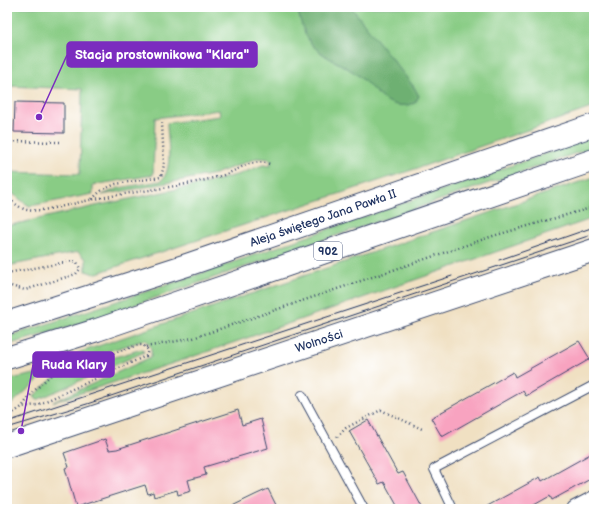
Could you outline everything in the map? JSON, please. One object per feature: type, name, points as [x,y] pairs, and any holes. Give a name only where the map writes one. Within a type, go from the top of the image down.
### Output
[{"type":"main road","name":"Aleja świętego Jana Pawła II","points":[[7,324],[194,263],[594,125]]},
{"type":"main road","name":"902","points":[[7,358],[594,160]]},
{"type":"main road","name":"Wolności","points":[[7,446],[594,250]]},
{"type":"street","points":[[575,509],[594,498]]},
{"type":"lane","points":[[453,509],[434,469],[594,385]]},
{"type":"lane","points":[[302,395],[364,509]]},
{"type":"path","points":[[92,199],[102,190],[116,184],[161,177],[164,165],[162,123]]},
{"type":"path","points":[[7,141],[61,142]]},
{"type":"path","points":[[7,196],[17,205],[27,210],[38,210],[92,199],[171,188],[222,176],[256,161],[270,164]]},
{"type":"path","points":[[7,417],[22,407],[32,393],[55,372],[138,345],[143,345],[146,347],[193,338],[493,236],[594,207]]},
{"type":"path","points":[[7,272],[73,261],[77,262],[79,266],[79,272],[76,274],[29,290],[7,285]]},
{"type":"path","points":[[22,407],[37,405],[146,356],[148,354],[146,347]]},
{"type":"path","points":[[54,368],[55,372]]},
{"type":"path","points":[[338,437],[346,428],[381,410],[422,430]]},
{"type":"green space","points":[[7,7],[594,7],[594,107],[424,166],[94,274],[86,271],[86,259],[78,252],[7,266],[7,226],[207,183],[240,174],[263,165],[271,166],[270,159],[257,158],[215,174],[102,195],[119,188],[161,181],[165,176],[169,162],[167,123],[220,116],[219,110],[155,118],[153,175],[93,185],[93,194],[30,206],[7,191],[7,172],[80,174],[82,89],[7,86]]},
{"type":"green space","points":[[297,7],[351,7],[414,87],[419,96],[415,103],[396,105],[388,101],[380,96],[352,71],[317,50],[305,33]]},
{"type":"green space","points":[[594,137],[594,147],[76,325],[7,345],[7,337],[182,280]]},
{"type":"green space","points":[[594,177],[594,218],[186,359],[53,402],[151,357],[151,349],[150,345],[145,340],[59,366],[57,360]]},
{"type":"green space","points":[[142,349],[144,352],[37,400],[34,396],[52,379],[62,373]]},
{"type":"green space","points":[[44,372],[46,373],[7,408],[7,380]]},
{"type":"building","points":[[15,102],[64,103],[64,133],[14,132]]},
{"type":"building","points":[[579,341],[590,359],[526,396],[523,391],[442,437],[431,418],[513,372],[515,377]]},
{"type":"building","points":[[238,410],[242,425],[261,419],[268,448],[204,467],[206,475],[188,480],[191,491],[178,495],[177,490],[154,497],[153,492],[148,494],[145,485],[76,507],[65,468],[69,467],[64,453],[105,439],[109,450],[117,449]]},
{"type":"building","points":[[368,420],[398,474],[403,472],[423,509],[399,509],[384,482],[379,484],[349,431]]},
{"type":"building","points":[[594,452],[594,477],[552,500],[550,496],[527,509],[482,509],[540,477],[542,481]]},
{"type":"building","points":[[268,489],[278,509],[226,509],[257,494]]},
{"type":"tram line","points":[[499,260],[594,227]]},
{"type":"tram line","points":[[7,428],[87,404],[594,234]]},
{"type":"tram line","points":[[7,422],[452,276]]},
{"type":"place","name":"Stacja prostownikowa \"Klara\"","points":[[39,117]]},
{"type":"place","name":"Ruda Klary","points":[[21,431]]}]
